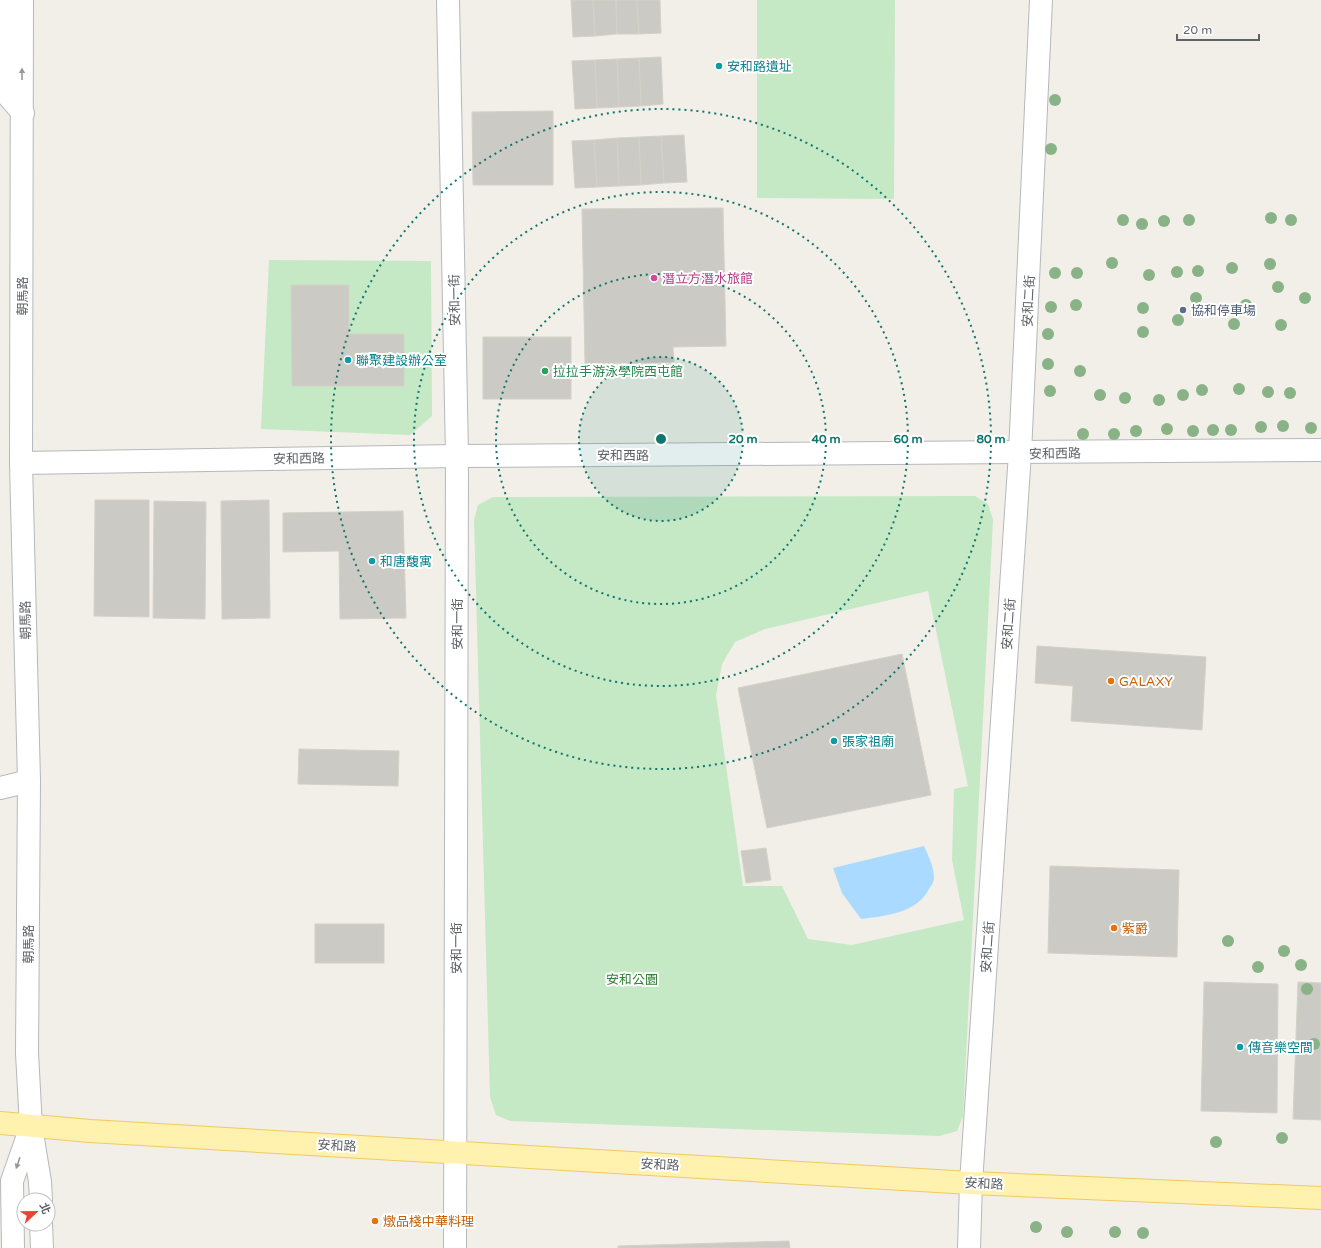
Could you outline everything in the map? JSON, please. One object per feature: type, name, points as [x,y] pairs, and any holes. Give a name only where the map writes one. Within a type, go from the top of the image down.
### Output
[{"type":"main road","name":"安和路","points":[[0,1124],[971,1183],[1321,1198]]},
{"type":"street","points":[[4,0],[4,91],[23,113]]},
{"type":"street","name":"朝馬路","points":[[22,0],[23,113],[21,463],[29,781],[27,1053],[31,1127],[41,1192]]},
{"type":"street","name":"安和一街","points":[[448,0],[457,456],[455,1248]]},
{"type":"street","name":"安和二街","points":[[969,1248],[971,1183],[1020,453],[1041,0]]},
{"type":"street","name":"安和西路","points":[[21,463],[457,456],[1321,450]]},
{"type":"street","points":[[0,788],[29,781]]},
{"type":"street","name":"朝馬路","points":[[13,1248],[12,1181],[31,1127]]},
{"type":"street","points":[[41,1232],[42,1248]]},
{"type":"green space","points":[[757,0],[895,0],[894,199],[757,198]]},
{"type":"green space","points":[[269,260],[431,261],[432,416],[410,435],[261,429]]},
{"type":"green space","name":"安和公園","points":[[975,496],[988,504],[993,520],[963,1116],[957,1131],[939,1136],[510,1121],[496,1115],[490,1097],[474,520],[478,505],[493,497]],"holes":[[[928,591],[968,786],[954,789],[952,860],[964,920],[852,945],[808,939],[782,886],[743,886],[716,695],[722,664],[735,642],[765,629]]]},
{"type":"water","points":[[924,846],[932,865],[934,881],[924,897],[909,908],[900,912],[861,919],[842,893],[833,868]]},
{"type":"building","points":[[571,0],[593,0],[595,36],[573,37]]},
{"type":"building","points":[[593,0],[616,0],[617,34],[595,36]]},
{"type":"building","points":[[616,0],[637,0],[639,34],[617,34]]},
{"type":"building","points":[[637,0],[660,0],[661,33],[639,34]]},
{"type":"building","points":[[661,57],[663,104],[641,106],[639,58]]},
{"type":"building","points":[[639,58],[641,106],[619,107],[617,59]]},
{"type":"building","points":[[617,59],[619,107],[597,108],[595,60]]},
{"type":"building","points":[[595,60],[597,108],[575,109],[572,61]]},
{"type":"building","points":[[553,111],[553,185],[473,185],[472,112]]},
{"type":"building","points":[[684,135],[687,182],[664,183],[661,136]]},
{"type":"building","points":[[661,136],[664,183],[641,185],[639,137]]},
{"type":"building","points":[[639,137],[641,185],[619,186],[617,138]]},
{"type":"building","points":[[617,138],[619,186],[597,187],[594,140]]},
{"type":"building","points":[[594,140],[597,187],[575,188],[572,141]]},
{"type":"building","name":"潛立方潛水旅館","points":[[723,208],[726,346],[673,347],[674,362],[585,364],[582,209]]},
{"type":"building","name":"聯聚建設辦公室","points":[[291,285],[349,285],[349,334],[404,334],[404,386],[292,386]]},
{"type":"building","points":[[483,337],[571,337],[571,399],[483,399]]},
{"type":"building","points":[[95,500],[149,500],[149,617],[94,616]]},
{"type":"building","points":[[269,500],[270,618],[222,619],[221,501]]},
{"type":"building","points":[[154,501],[206,502],[205,619],[153,618]]},
{"type":"building","name":"和唐馥寓","points":[[403,511],[406,618],[340,619],[339,551],[283,552],[283,513]]},
{"type":"building","points":[[1037,646],[1206,657],[1202,730],[1071,721],[1073,686],[1035,683]]},
{"type":"building","name":"張家祖廟","points":[[902,654],[931,795],[767,828],[738,688]]},
{"type":"building","points":[[299,749],[399,751],[398,786],[298,784]]},
{"type":"building","points":[[766,848],[771,880],[746,883],[741,851]]},
{"type":"building","name":"紫爵","points":[[1050,866],[1179,870],[1177,957],[1048,953]]},
{"type":"building","points":[[315,924],[384,924],[384,963],[315,963]]},
{"type":"building","name":"傳音樂空間","points":[[1204,982],[1278,984],[1277,1113],[1201,1111]]},
{"type":"building","points":[[1298,982],[1321,983],[1321,1120],[1293,1119]]},
{"type":"building","points":[[789,1241],[790,1248],[618,1248],[618,1246]]},
{"type":"place","name":"安和路遺址","points":[[719,66]]},
{"type":"place","name":"潛立方潛水旅館","points":[[654,278]]},
{"type":"place","name":"協和停車場","points":[[1183,310]]},
{"type":"place","name":"聯聚建設辦公室","points":[[348,360]]},
{"type":"place","name":"拉拉手游泳學院西屯館","points":[[545,371]]},
{"type":"place","name":"和唐馥寓","points":[[372,561]]},
{"type":"place","name":"GALAXY","points":[[1111,681]]},
{"type":"place","name":"張家祖廟","points":[[834,741]]},
{"type":"place","name":"紫爵","points":[[1114,928]]},
{"type":"place","name":"傳音樂空間","points":[[1240,1047]]},
{"type":"place","name":"燉品棧中華料理","points":[[375,1221]]}]
